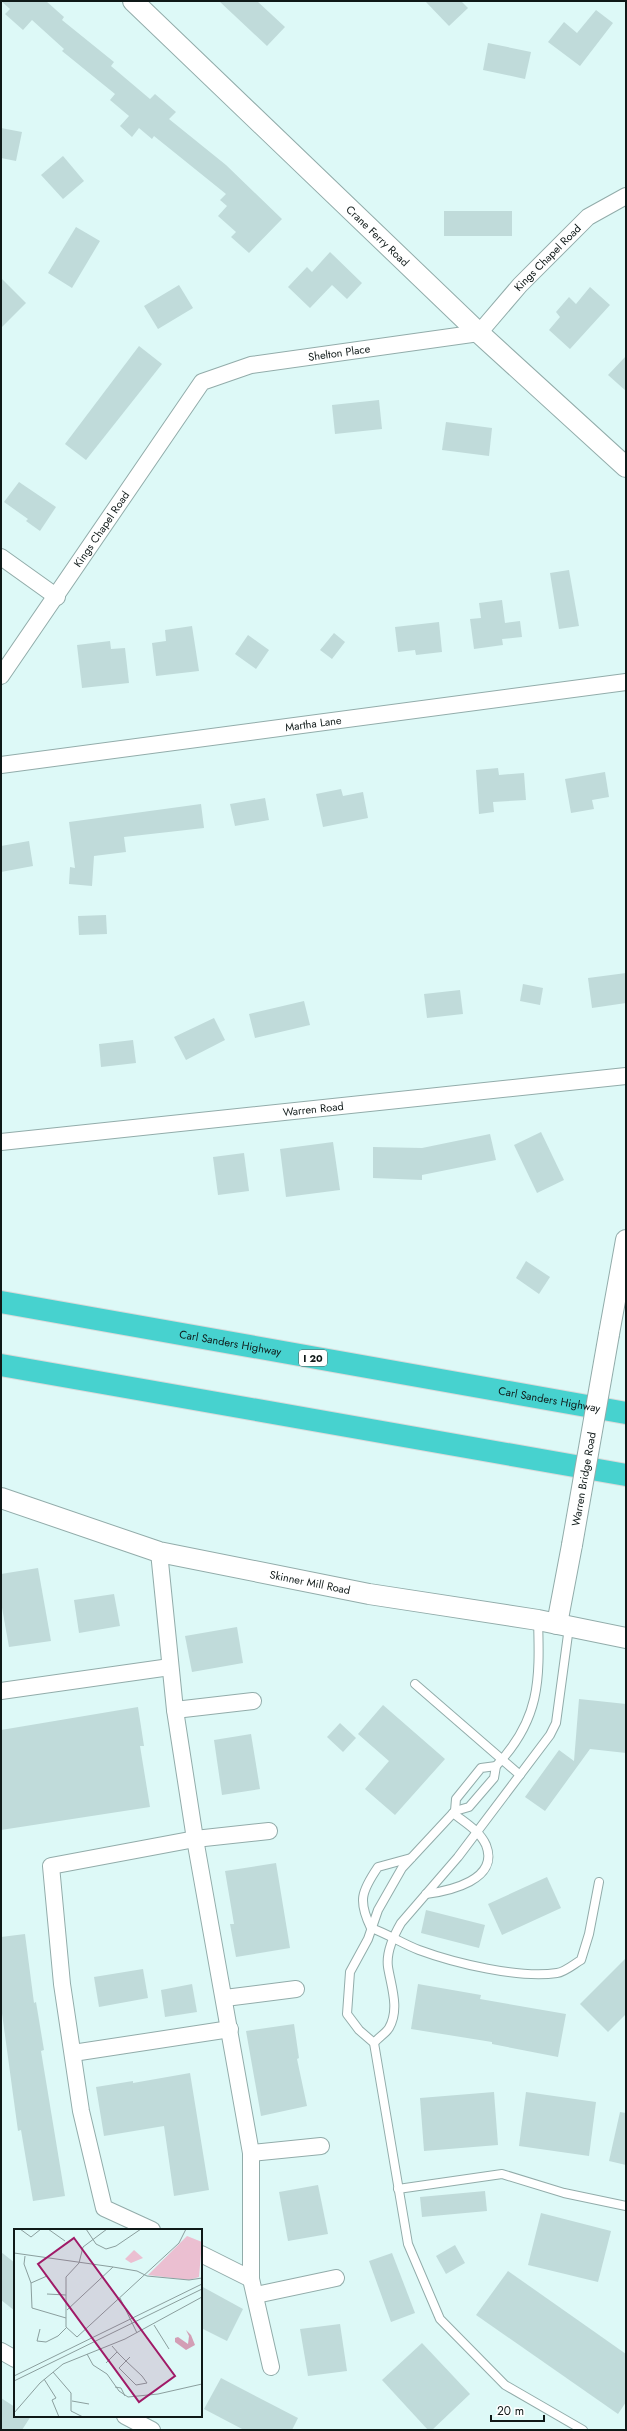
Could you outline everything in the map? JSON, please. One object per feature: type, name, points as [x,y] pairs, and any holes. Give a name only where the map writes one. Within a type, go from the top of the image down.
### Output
[{"type":"highway","name":"Carl Sanders Highway","points":[[1,1302],[626,1413]]},
{"type":"highway","points":[[1,1365],[626,1475]]},
{"type":"street","name":"Crane Ferry Road","points":[[133,1],[479,332],[626,467]]},
{"type":"street","name":"Kings Chapel Road","points":[[479,332],[520,285],[588,217],[626,196]]},
{"type":"street","name":"Shelton Place","points":[[202,382],[251,365],[479,332]]},
{"type":"street","name":"Kings Chapel Road","points":[[1,676],[57,597],[202,382]]},
{"type":"street","points":[[1,557],[57,597]]},
{"type":"street","name":"Martha Lane","points":[[1,765],[626,682]]},
{"type":"street","name":"Warren Road","points":[[1,1142],[626,1076]]},
{"type":"street","name":"Warren Bridge Road","points":[[563,1626],[572,1545],[626,1240]]},
{"type":"street","name":"Skinner Mill Road","points":[[1,1498],[159,1552],[369,1594],[538,1620],[626,1638]]},
{"type":"street","points":[[159,1552],[175,1710],[195,1839],[225,1998],[251,2153],[251,2279],[256,2295],[271,2367]]},
{"type":"street","points":[[1,1691],[170,1667]]},
{"type":"street","points":[[175,1710],[253,1701]]},
{"type":"street","points":[[150,2229],[104,2208],[81,2111],[62,1984],[51,1866],[195,1839],[269,1831]]},
{"type":"street","points":[[225,1998],[296,1989]]},
{"type":"street","points":[[73,2053],[230,2029]]},
{"type":"street","points":[[251,2153],[321,2146]]},
{"type":"street","points":[[202,2254],[251,2279]]},
{"type":"street","points":[[256,2295],[336,2278]]},
{"type":"street","points":[[1,2351],[14,2358]]},
{"type":"street","points":[[126,2417],[152,2430]]},
{"type":"lane","points":[[538,1620],[539,1667],[530,1716],[524,1730],[496,1766],[494,1778],[469,1807],[454,1812],[402,1868],[378,1910],[372,1928],[350,1972],[347,2014],[359,2030],[374,2043],[408,2244],[440,2319],[505,2385],[583,2430]]},
{"type":"lane","points":[[374,2043],[389,2028],[394,2012],[393,1986],[388,1966],[393,1936],[401,1923],[477,1832],[550,1735],[556,1723],[563,1626]]},
{"type":"lane","points":[[415,1684],[520,1775]]},
{"type":"lane","points":[[454,1812],[456,1799],[481,1768],[496,1766]]},
{"type":"lane","points":[[426,1894],[449,1890],[467,1884],[478,1876],[485,1867],[487,1854],[486,1845],[477,1832],[454,1812]]},
{"type":"lane","points":[[411,1858],[378,1867],[368,1881],[362,1899],[362,1910],[372,1928],[393,1936],[418,1950],[458,1961],[518,1973],[559,1973],[581,1960],[589,1934],[598,1882]]},
{"type":"lane","points":[[398,2189],[502,2174],[564,2193],[626,2206]]},
{"type":"building","points":[[1,1],[46,1],[64,17],[62,20],[114,62],[111,66],[150,99],[155,94],[176,112],[169,119],[226,165],[282,219],[249,253],[231,237],[236,232],[218,216],[227,206],[220,200],[226,194],[154,136],[152,139],[139,128],[132,137],[120,126],[129,116],[110,100],[115,94],[62,51],[64,49],[32,20],[23,30],[5,14],[10,9]]},
{"type":"building","points":[[219,1],[257,1],[285,27],[267,46]]},
{"type":"building","points":[[425,1],[461,1],[468,8],[449,26]]},
{"type":"building","points":[[596,10],[613,23],[580,66],[548,42],[564,22],[577,33]]},
{"type":"building","points":[[488,43],[531,52],[525,79],[483,70]]},
{"type":"building","points":[[1,128],[22,132],[16,161],[1,158]]},
{"type":"building","points":[[63,156],[84,181],[63,199],[41,175]]},
{"type":"building","points":[[444,211],[512,211],[512,236],[444,236]]},
{"type":"building","points":[[76,227],[100,241],[72,288],[48,273]]},
{"type":"building","points":[[330,252],[362,283],[347,299],[332,285],[310,308],[288,287],[307,267],[312,272]]},
{"type":"building","points":[[1,278],[26,303],[1,328]]},
{"type":"building","points":[[179,285],[193,308],[158,329],[144,306]]},
{"type":"building","points":[[590,287],[610,305],[570,349],[549,330],[560,317],[556,312],[569,297],[576,304]]},
{"type":"building","points":[[139,346],[162,364],[86,460],[65,444]]},
{"type":"building","points":[[626,356],[626,391],[608,375]]},
{"type":"building","points":[[379,400],[382,429],[335,434],[332,405]]},
{"type":"building","points":[[446,422],[492,428],[489,456],[442,450]]},
{"type":"building","points":[[19,482],[56,507],[40,531],[26,521],[28,519],[4,502]]},
{"type":"building","points":[[569,570],[579,626],[559,629],[550,573]]},
{"type":"building","points":[[502,600],[505,623],[520,621],[522,637],[502,639],[503,645],[474,649],[470,619],[481,618],[479,603]]},
{"type":"building","points":[[439,622],[442,652],[416,655],[415,650],[398,652],[395,627]]},
{"type":"building","points":[[192,626],[199,671],[156,676],[152,643],[166,641],[165,630]]},
{"type":"building","points":[[334,633],[345,642],[332,659],[320,650]]},
{"type":"building","points":[[248,635],[269,650],[256,669],[235,654]]},
{"type":"building","points":[[110,641],[111,649],[125,648],[129,683],[82,688],[77,645]]},
{"type":"building","points":[[498,768],[499,775],[524,773],[526,800],[493,802],[494,812],[479,814],[476,770]]},
{"type":"building","points":[[605,772],[609,797],[592,800],[594,809],[571,813],[565,779]]},
{"type":"building","points":[[341,789],[343,796],[363,792],[368,818],[323,827],[316,794]]},
{"type":"building","points":[[265,798],[269,820],[235,826],[230,804]]},
{"type":"building","points":[[201,804],[204,828],[124,837],[126,852],[94,856],[92,886],[69,884],[70,867],[75,868],[69,822]]},
{"type":"building","points":[[29,841],[33,866],[1,872],[1,846]]},
{"type":"building","points":[[106,915],[107,934],[79,935],[78,916]]},
{"type":"building","points":[[626,973],[626,1003],[592,1008],[588,978]]},
{"type":"building","points":[[523,984],[543,988],[540,1005],[520,1001]]},
{"type":"building","points":[[460,990],[463,1014],[427,1018],[424,994]]},
{"type":"building","points":[[304,1001],[310,1025],[255,1038],[249,1014]]},
{"type":"building","points":[[214,1018],[225,1040],[186,1060],[174,1037]]},
{"type":"building","points":[[133,1040],[136,1063],[101,1067],[99,1044]]},
{"type":"building","points":[[541,1132],[564,1180],[537,1193],[514,1145]]},
{"type":"building","points":[[490,1134],[496,1160],[422,1175],[422,1180],[373,1178],[373,1147],[422,1148]]},
{"type":"building","points":[[333,1142],[340,1190],[286,1197],[280,1149]]},
{"type":"building","points":[[244,1153],[249,1191],[218,1195],[213,1157]]},
{"type":"building","points":[[526,1261],[550,1277],[539,1294],[516,1278]]},
{"type":"building","points":[[38,1568],[51,1641],[9,1647],[1,1602],[1,1574]]},
{"type":"building","points":[[114,1594],[120,1626],[79,1633],[74,1600]]},
{"type":"building","points":[[237,1627],[243,1663],[192,1672],[185,1636]]},
{"type":"building","points":[[579,1699],[626,1704],[626,1753],[590,1749],[545,1811],[525,1797],[559,1750],[574,1761]]},
{"type":"building","points":[[383,1705],[445,1759],[395,1815],[365,1789],[389,1761],[358,1734]]},
{"type":"building","points":[[138,1707],[144,1746],[140,1746],[150,1807],[1,1830],[1,1730]]},
{"type":"building","points":[[340,1723],[356,1738],[343,1752],[327,1737]]},
{"type":"building","points":[[251,1734],[260,1789],[222,1795],[214,1740]]},
{"type":"building","points":[[276,1863],[290,1948],[236,1957],[230,1924],[234,1924],[225,1871]]},
{"type":"building","points":[[547,1877],[561,1908],[502,1935],[488,1904]]},
{"type":"building","points":[[426,1910],[485,1925],[479,1948],[421,1933]]},
{"type":"building","points":[[25,1934],[34,2003],[36,2002],[44,2050],[41,2051],[65,2196],[33,2201],[21,2130],[18,2131],[1,2006],[1,1937]]},
{"type":"building","points":[[626,1958],[626,2014],[608,2032],[580,2004]]},
{"type":"building","points":[[143,1969],[148,1998],[99,2007],[94,1977]]},
{"type":"building","points":[[192,1984],[197,2012],[165,2017],[161,1990]]},
{"type":"building","points":[[418,1984],[481,1995],[480,1999],[566,2014],[558,2057],[492,2044],[492,2042],[411,2029]]},
{"type":"building","points":[[294,2024],[299,2058],[297,2059],[307,2106],[261,2116],[246,2031]]},
{"type":"building","points":[[190,2073],[209,2190],[174,2196],[164,2126],[104,2136],[96,2087],[133,2081],[133,2083]]},
{"type":"building","points":[[494,2092],[498,2145],[424,2151],[420,2098]]},
{"type":"building","points":[[526,2092],[596,2102],[589,2156],[519,2146]]},
{"type":"building","points":[[620,2112],[626,2113],[626,2165],[609,2161]]},
{"type":"building","points":[[318,2185],[328,2234],[288,2241],[279,2192]]},
{"type":"building","points":[[485,2191],[487,2211],[422,2217],[420,2197]]},
{"type":"building","points":[[541,2213],[611,2231],[598,2282],[528,2265]]},
{"type":"building","points":[[455,2245],[465,2263],[446,2274],[436,2256]]},
{"type":"building","points":[[1,2252],[14,2262],[14,2310],[1,2300]]},
{"type":"building","points":[[392,2253],[415,2313],[391,2322],[369,2261]]},
{"type":"building","points":[[508,2271],[626,2354],[626,2402],[618,2414],[476,2315]]},
{"type":"building","points":[[202,2287],[243,2309],[227,2341],[202,2328]]},
{"type":"building","points":[[340,2324],[347,2371],[308,2376],[300,2329]]},
{"type":"building","points":[[422,2343],[470,2394],[432,2430],[428,2430],[382,2380]]},
{"type":"building","points":[[221,2378],[298,2418],[292,2430],[244,2430],[204,2409]]},
{"type":"building","points":[[1,2398],[14,2406],[14,2417],[30,2417],[22,2430],[1,2430]]}]
